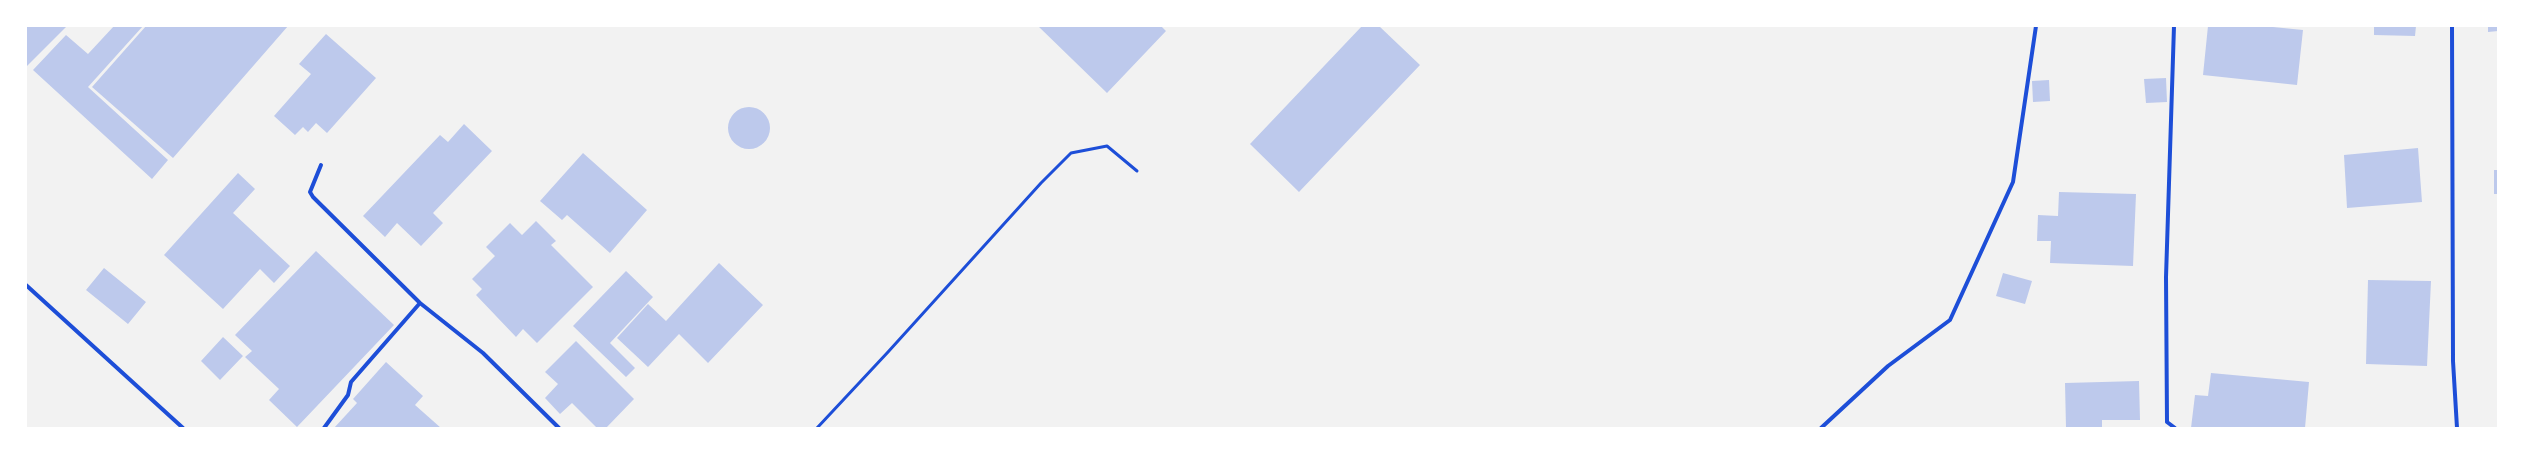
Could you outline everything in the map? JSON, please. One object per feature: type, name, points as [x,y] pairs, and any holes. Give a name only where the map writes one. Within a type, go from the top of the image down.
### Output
[{"type":"street","points":[[1821,428],[1888,366],[1950,320],[2013,182],[2036,26]]},
{"type":"street","points":[[2174,26],[2166,277],[2167,422],[2175,428]]},
{"type":"street","points":[[2452,26],[2453,361],[2457,428]]},
{"type":"street","points":[[321,165],[310,192],[311,195],[420,303],[483,353],[559,428]]},
{"type":"street","points":[[26,285],[183,428]]},
{"type":"street","points":[[324,428],[348,395],[352,382],[420,303]]},
{"type":"lane","points":[[817,428],[1041,183],[1071,153],[1107,146],[1137,171]]},
{"type":"building","points":[[26,26],[67,26],[26,67]]},
{"type":"building","points":[[114,26],[143,26],[88,87],[168,160],[152,179],[33,70],[66,35],[88,54]]},
{"type":"building","points":[[146,26],[288,26],[173,158],[92,87]]},
{"type":"building","points":[[1038,26],[1161,26],[1166,31],[1107,93]]},
{"type":"building","points":[[1362,26],[1379,26],[1420,65],[1299,192],[1250,144]]},
{"type":"building","points":[[2208,26],[2263,26],[2303,30],[2297,85],[2203,75]]},
{"type":"building","points":[[2374,26],[2416,26],[2415,36],[2374,35]]},
{"type":"building","points":[[2488,26],[2498,26],[2498,31],[2488,32]]},
{"type":"building","points":[[326,34],[376,78],[327,133],[316,123],[308,132],[303,127],[295,135],[274,116],[311,74],[299,64]]},
{"type":"building","points":[[2166,78],[2167,102],[2146,103],[2144,79]]},
{"type":"building","points":[[2049,80],[2050,101],[2033,102],[2032,81]]},
{"type":"building","points":[[745,107],[753,107],[764,113],[770,124],[770,132],[764,143],[753,149],[745,149],[734,143],[728,132],[728,124],[734,113]]},
{"type":"building","points":[[464,124],[492,151],[433,213],[443,223],[421,246],[397,223],[385,237],[363,216],[440,135],[448,142]]},
{"type":"building","points":[[2418,148],[2422,202],[2347,208],[2344,155]]},
{"type":"building","points":[[583,153],[647,210],[610,253],[567,215],[562,220],[540,201]]},
{"type":"building","points":[[2494,170],[2498,170],[2498,194],[2494,194]]},
{"type":"building","points":[[238,173],[255,189],[233,213],[290,266],[274,283],[260,269],[223,309],[164,255]]},
{"type":"building","points":[[2059,192],[2136,194],[2133,266],[2050,263],[2051,241],[2037,241],[2038,215],[2058,216]]},
{"type":"building","points":[[536,221],[556,241],[551,245],[593,287],[537,343],[523,329],[516,337],[476,295],[482,289],[472,279],[495,256],[486,247],[510,223],[522,235]]},
{"type":"building","points":[[316,251],[394,325],[297,427],[269,400],[279,389],[245,357],[252,351],[235,335]]},
{"type":"building","points":[[719,263],[763,305],[708,363],[679,334],[648,367],[617,338],[648,304],[666,321]]},
{"type":"building","points":[[104,268],[146,302],[128,324],[86,290]]},
{"type":"building","points":[[626,271],[653,297],[610,343],[635,368],[626,377],[573,326]]},
{"type":"building","points":[[2003,273],[2032,281],[2025,304],[1996,296]]},
{"type":"building","points":[[2368,280],[2431,281],[2427,366],[2366,364]]},
{"type":"building","points":[[223,337],[243,356],[220,380],[201,361]]},
{"type":"building","points":[[576,341],[634,399],[606,428],[597,428],[572,403],[560,414],[545,398],[558,384],[545,372]]},
{"type":"building","points":[[386,362],[423,396],[415,405],[441,428],[334,428],[357,403],[353,399]]},
{"type":"building","points":[[2211,373],[2309,382],[2305,428],[2191,428],[2195,395],[2208,396]]},
{"type":"building","points":[[2139,381],[2140,420],[2102,420],[2102,428],[2066,428],[2065,383]]}]
